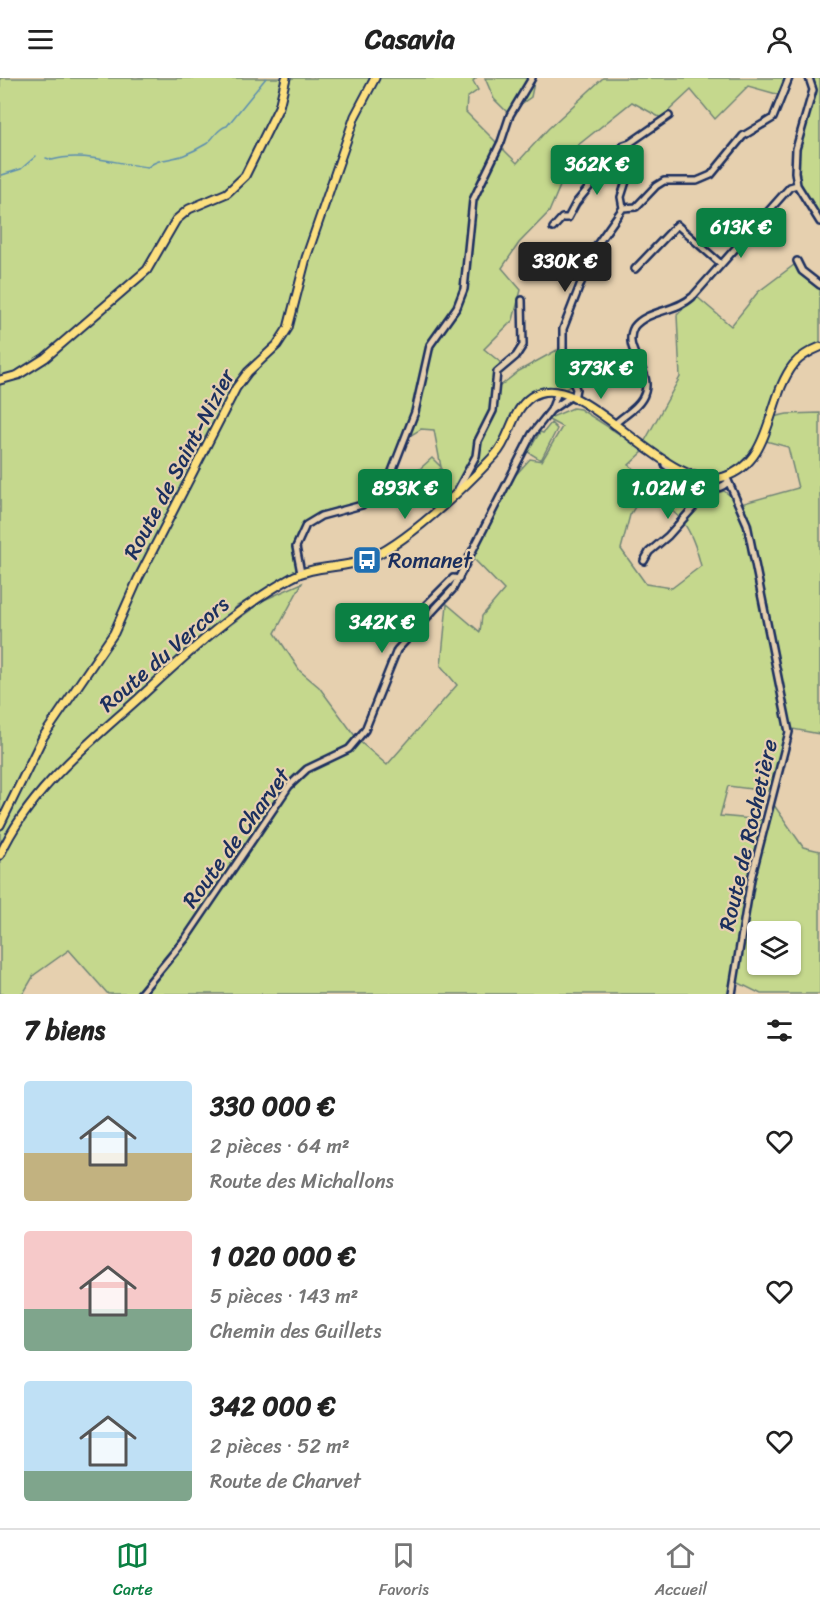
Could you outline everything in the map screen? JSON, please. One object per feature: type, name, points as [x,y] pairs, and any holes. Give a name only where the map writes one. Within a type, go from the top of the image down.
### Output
[{"type":"main road","points":[[0,380],[18,375],[45,358],[147,270],[176,220],[189,209],[237,186],[245,176],[279,107],[286,78]]},
{"type":"main road","name":"Route de Saint-Nizier","points":[[0,825],[43,737],[114,633],[138,579],[236,388],[248,372],[277,345],[288,328],[306,258],[355,116],[375,78]]},
{"type":"main road","points":[[558,392],[572,398],[664,460],[699,478],[727,480],[743,467],[758,448],[793,365],[804,355],[820,347]]},
{"type":"main road","name":"Route du Vercors","points":[[0,855],[23,815],[66,765],[217,627],[301,573],[361,562],[392,547],[499,451],[518,410],[526,401],[539,393],[558,392]]},
{"type":"street","points":[[301,573],[296,548],[306,525],[321,516],[362,505],[376,495],[389,479],[415,412],[430,345],[457,307],[464,289],[473,200],[501,142],[510,115],[532,78]]},
{"type":"street","points":[[623,208],[636,207],[664,181],[697,181],[711,175],[741,139],[773,118],[789,78]]},
{"type":"street","points":[[809,78],[813,90],[795,153],[797,185],[820,222]]},
{"type":"street","points":[[553,228],[562,218],[568,218],[576,203],[624,145],[669,116]]},
{"type":"street","points":[[623,208],[620,201],[628,175],[630,143]]},
{"type":"street","points":[[614,425],[639,404],[647,388],[646,377],[631,342],[634,327],[647,318],[686,303],[790,187],[797,185]]},
{"type":"street","points":[[572,398],[576,389],[563,360],[563,329],[594,249],[623,208]]},
{"type":"street","points":[[634,269],[677,225],[721,264]]},
{"type":"street","points":[[797,261],[802,271],[820,285]]},
{"type":"street","points":[[458,489],[476,456],[482,431],[490,417],[497,372],[516,356],[523,345],[522,300]]},
{"type":"street","name":"Route de Charvet","points":[[551,411],[558,392]]},
{"type":"street","name":"Route de Charvet","points":[[140,994],[186,938],[289,786],[307,769],[349,749],[358,740],[365,730],[396,650],[459,579],[532,434],[551,411],[572,398]]},
{"type":"street","points":[[664,460],[665,465],[678,474],[710,489],[719,488],[727,480]]},
{"type":"street","name":"Route de Rochetière","points":[[727,480],[747,524],[789,726],[788,741],[751,879],[732,994]]},
{"type":"street","points":[[644,561],[649,552],[668,536],[710,489]]},
{"type":"street","points":[[426,605],[453,578],[459,579]]},
{"type":"green space","points":[[0,78],[476,78],[473,81],[478,90],[467,98],[466,112],[517,163],[548,129],[603,78],[786,78],[780,95],[748,86],[715,119],[691,90],[661,118],[632,102],[577,146],[549,212],[519,243],[502,268],[521,290],[513,320],[484,349],[500,362],[495,390],[519,371],[557,350],[559,369],[571,386],[564,390],[532,392],[515,407],[499,444],[458,494],[438,495],[441,468],[422,484],[413,475],[432,458],[441,467],[434,430],[421,429],[408,437],[416,403],[392,465],[372,495],[358,504],[317,517],[306,523],[299,533],[295,548],[297,572],[237,606],[198,649],[264,600],[302,583],[275,633],[300,671],[319,687],[358,740],[387,765],[457,685],[441,666],[447,604],[480,632],[482,616],[504,590],[473,558],[512,479],[530,459],[542,461],[562,427],[547,419],[573,408],[580,409],[641,448],[680,377],[677,315],[696,296],[731,326],[758,292],[794,265],[820,287],[820,343],[798,358],[785,374],[768,418],[787,414],[820,413],[820,734],[793,729],[775,792],[728,786],[720,816],[763,820],[774,805],[803,847],[820,851],[820,994],[761,994],[737,982],[732,994],[108,994],[69,950],[34,975],[23,994],[0,994]],"holes":[[[766,441],[788,447],[798,488],[741,504],[724,491],[710,495],[693,510],[629,465],[643,452],[692,478],[705,482],[718,482],[732,479],[745,471]],[[644,492],[676,514],[688,530],[697,552],[701,566],[672,588],[646,584],[621,549],[630,515]]]},
{"type":"green space","points":[[485,78],[535,78],[531,97],[508,113],[494,99]]},
{"type":"green space","points":[[811,78],[820,78],[820,216],[797,183],[796,155],[816,86]]},
{"type":"green space","points":[[551,423],[557,429],[541,460],[528,452],[540,432],[543,433]]},
{"type":"waterway","points":[[46,158],[52,160],[87,157],[148,167],[156,162],[184,155],[206,144],[227,126],[266,78]]},
{"type":"waterway","points":[[2,175],[21,169],[36,156]]},
{"type":"place","name":"Romanet","points":[[367,560]]}]
